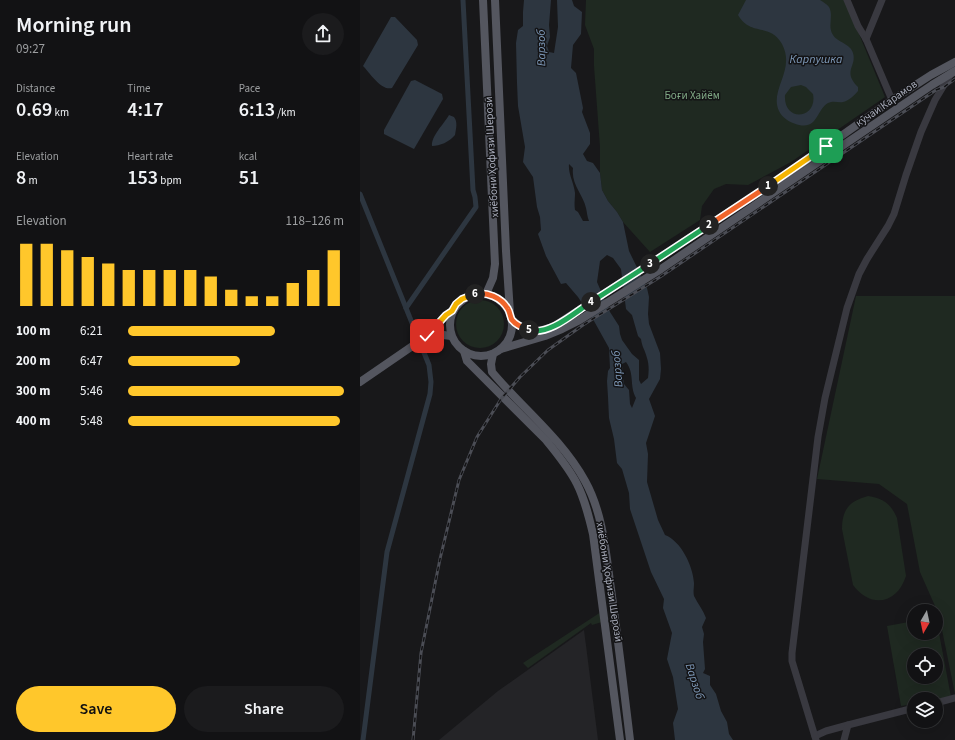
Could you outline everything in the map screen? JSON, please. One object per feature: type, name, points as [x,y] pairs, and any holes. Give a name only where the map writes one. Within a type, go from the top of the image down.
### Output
[{"type":"main road","name":"хиёбони Ҳофизи Шерозӣ","points":[[483,0],[495,264],[493,278],[486,294]]},
{"type":"main road","name":"хиёбони Ҳофизи Шерозӣ","points":[[451,336],[458,347],[464,352],[481,356],[493,354],[501,349],[508,341],[512,331],[506,250],[495,0]]},
{"type":"main road","name":"кӯчаи Карамов","points":[[511,317],[526,329],[538,331],[556,325],[786,175],[892,100],[931,75],[955,62]]},
{"type":"main road","name":"кӯчаи Карамов","points":[[501,349],[545,336],[578,320],[661,269],[954,71]]},
{"type":"main road","points":[[853,128],[858,136]]},
{"type":"main road","points":[[427,336],[436,334],[451,336],[449,328],[452,311],[456,304],[470,295],[486,294],[494,296],[501,300],[506,306],[511,317]]},
{"type":"main road","points":[[360,382],[427,336],[446,315],[452,311]]},
{"type":"main road","name":"хиёбони Ҳофизи Шерозӣ","points":[[464,352],[467,361],[546,440],[576,483],[587,507],[593,534],[620,740]]},
{"type":"main road","name":"хиёбони Ҳофизи Шерозӣ","points":[[493,354],[491,364],[492,372],[564,451],[585,481],[595,504],[602,529],[606,555],[630,740]]},
{"type":"main road","points":[[596,556],[606,555]]},
{"type":"street","points":[[847,0],[858,26],[866,38],[892,100]]},
{"type":"street","points":[[866,38],[882,0]]},
{"type":"street","points":[[907,710],[826,731],[815,738],[792,661],[792,653],[815,455],[825,398],[847,308],[859,274],[894,214],[906,175],[935,100],[954,71]]},
{"type":"street","points":[[924,90],[935,100]]},
{"type":"street","points":[[943,701],[955,698]]},
{"type":"street","points":[[844,740],[848,725]]},
{"type":"shaded area","points":[[584,630],[598,740],[439,740],[498,691]]},
{"type":"green space","name":"Боғи Хайём","points":[[586,0],[845,0],[885,97],[791,162],[748,185],[726,184],[714,189],[702,206],[700,220],[650,252],[623,222],[602,190],[594,49],[585,25]]},
{"type":"green space","points":[[856,296],[955,296],[955,694],[943,635],[943,604],[934,604],[920,572],[907,504],[879,484],[817,479]]},
{"type":"green space","points":[[475,300],[485,300],[497,307],[504,319],[504,329],[497,341],[485,348],[475,348],[467,344],[460,337],[456,329],[456,319],[460,311],[467,304]]},
{"type":"green space","points":[[868,496],[878,498],[886,502],[897,518],[906,576],[896,593],[883,600],[868,598],[860,593],[853,585],[842,529],[843,517],[848,507],[861,498]]},
{"type":"green space","points":[[601,612],[602,622],[592,625],[591,623],[528,668],[523,663]]},
{"type":"green space","points":[[907,622],[907,640],[940,640],[942,648],[907,648],[907,684],[943,684],[943,654],[951,697],[943,699],[943,692],[907,692],[907,705],[901,706],[887,626]]},
{"type":"water","name":"Варзоб","points":[[524,0],[551,0],[549,25],[550,37],[547,46],[549,52],[554,53],[558,27],[557,0],[572,0],[574,6],[582,12],[581,34],[573,45],[571,68],[576,73],[583,108],[582,112],[590,133],[590,144],[583,154],[587,161],[593,163],[600,173],[602,190],[623,222],[629,251],[647,288],[649,297],[649,324],[660,353],[660,379],[649,399],[655,416],[646,443],[648,454],[647,482],[658,520],[665,535],[671,538],[681,548],[689,562],[693,576],[694,596],[706,618],[702,627],[704,634],[703,642],[705,669],[703,673],[710,676],[710,685],[716,694],[721,711],[727,722],[729,734],[733,740],[675,740],[673,723],[678,709],[673,677],[667,659],[672,633],[663,608],[664,599],[651,572],[630,509],[629,493],[622,469],[617,463],[614,439],[609,418],[607,381],[608,371],[610,368],[609,348],[594,321],[578,297],[566,283],[561,284],[546,256],[538,234],[541,230],[540,217],[537,207],[533,177],[523,162],[525,147],[518,106],[516,43],[518,30],[523,26]],"holes":[[[569,164],[573,168],[575,184],[584,203],[589,221],[583,221],[578,212],[575,210],[575,193],[569,171]],[[607,255],[613,258],[621,269],[626,309],[632,315],[648,363],[648,378],[641,384],[639,380],[639,360],[632,354],[622,340],[619,326],[610,312],[597,282],[600,261]],[[626,362],[629,366],[636,398],[632,408],[630,404],[629,390],[624,384],[622,364]]]},
{"type":"water","name":"Карпушка","points":[[746,0],[820,0],[824,2],[828,6],[831,14],[831,32],[838,40],[850,47],[852,50],[854,58],[850,73],[853,82],[858,87],[858,91],[851,98],[845,101],[828,103],[812,123],[801,125],[787,120],[780,113],[777,103],[777,95],[785,71],[786,62],[782,44],[777,37],[771,33],[749,26],[743,22],[738,15]],"holes":[[[801,85],[806,87],[813,94],[813,102],[810,109],[806,113],[794,114],[789,110],[786,104],[785,95],[791,87]]]},
{"type":"water","points":[[391,17],[395,17],[417,40],[418,45],[392,88],[388,88],[384,87],[372,77],[363,66]]},
{"type":"water","points":[[415,80],[442,94],[443,99],[414,149],[384,134],[384,130],[411,81]]},
{"type":"water","points":[[449,115],[454,117],[456,121],[455,135],[444,143],[432,146],[432,142],[436,134]]},
{"type":"waterway","points":[[406,308],[476,207],[473,190],[463,0]]},
{"type":"waterway","points":[[360,194],[429,365],[431,382],[430,394],[387,552],[363,740]]},
{"type":"railway","points":[[413,740],[421,653],[440,559],[459,480],[477,437],[501,399],[520,377],[548,350],[583,325],[660,277],[936,90],[944,87],[955,79]]},
{"type":"route","points":[[427,336],[446,315],[452,311],[456,304],[462,299],[477,293],[494,296],[501,300],[506,306],[512,320],[521,327],[532,331],[538,331],[556,325],[786,175],[826,146]]}]
